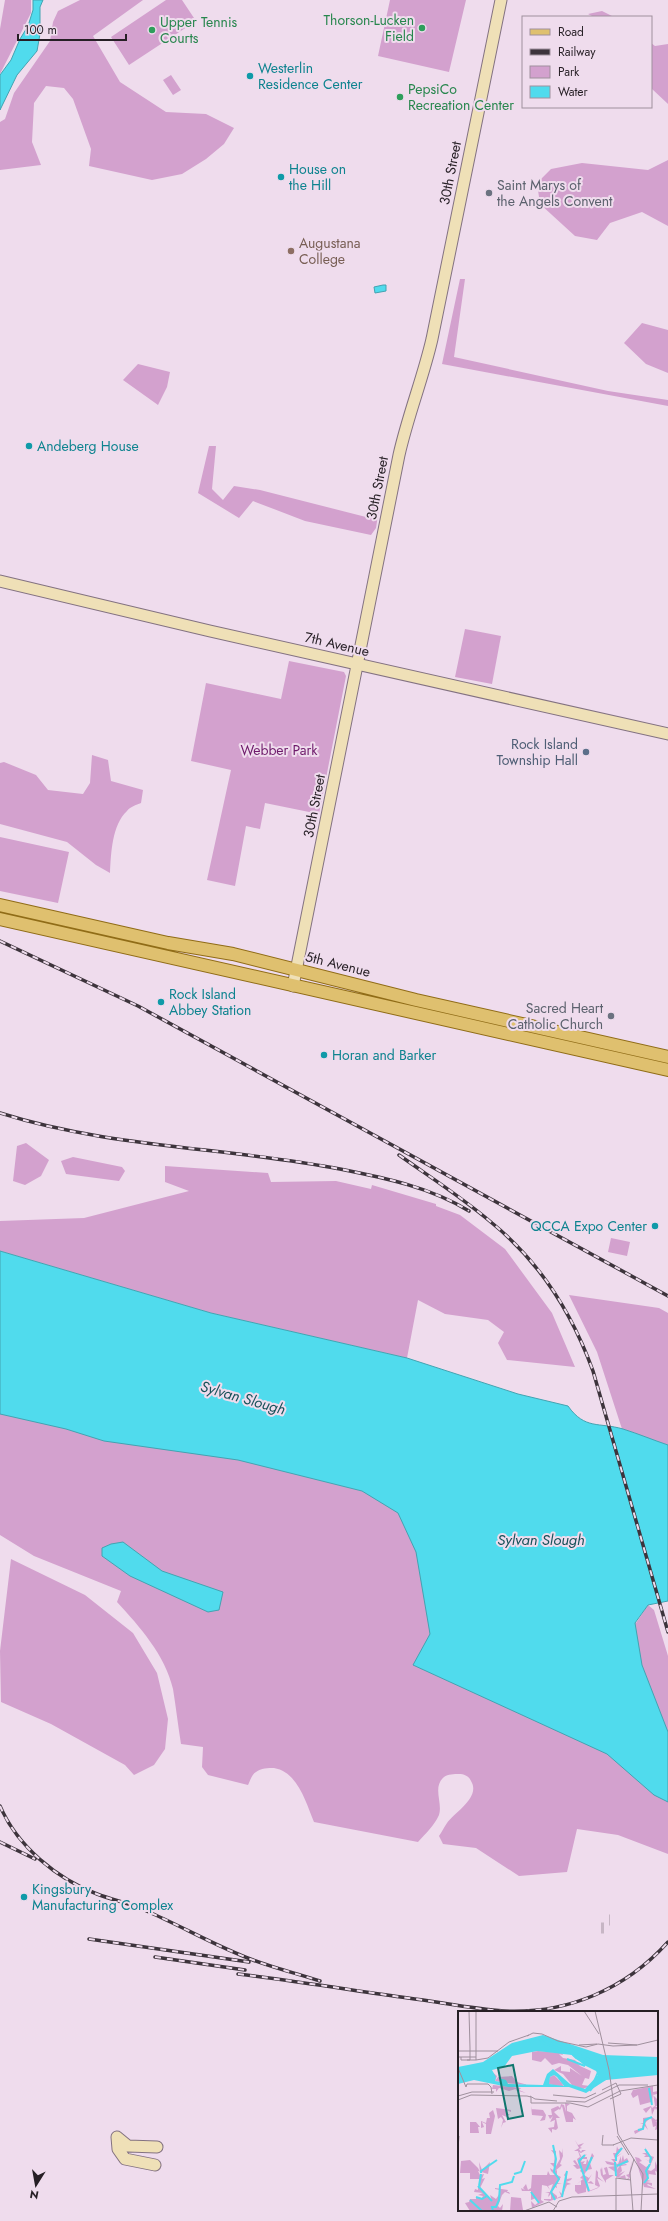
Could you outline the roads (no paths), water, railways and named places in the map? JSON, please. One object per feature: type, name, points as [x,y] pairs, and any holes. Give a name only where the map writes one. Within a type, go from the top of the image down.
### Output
[{"type":"main road","name":"5th Avenue","points":[[0,906],[168,943],[233,954],[410,999],[668,1057]]},
{"type":"main road","points":[[0,919],[668,1070]]},
{"type":"street","name":"30th Street","points":[[293,986],[405,427],[423,378],[432,339],[501,0]]},
{"type":"street","name":"7th Avenue","points":[[0,581],[357,664],[668,734]]},
{"type":"street","points":[[155,2165],[125,2159],[118,2149],[117,2137],[128,2146],[157,2147]]},
{"type":"water","points":[[33,0],[43,0],[40,7],[40,34],[37,51],[17,75],[0,110],[0,75],[11,60],[20,39],[28,26],[33,10]]},
{"type":"water","points":[[386,285],[386,291],[375,293],[374,287]]},
{"type":"water","name":"Sylvan Slough","points":[[0,1251],[211,1313],[407,1358],[518,1394],[568,1406],[574,1414],[587,1422],[623,1429],[668,1445],[668,1601],[648,1605],[635,1623],[642,1665],[668,1732],[668,1802],[654,1795],[607,1754],[413,1665],[430,1634],[416,1552],[398,1513],[362,1491],[238,1460],[104,1441],[66,1429],[0,1414]]},
{"type":"water","points":[[123,1542],[162,1571],[223,1592],[219,1610],[208,1612],[130,1576],[102,1556],[102,1548],[111,1544]]},
{"type":"railway","points":[[0,941],[138,1006],[668,1296]]},
{"type":"railway","points":[[0,1113],[42,1125],[126,1140],[255,1156],[357,1172],[407,1184],[439,1196],[469,1211]]},
{"type":"railway","points":[[399,1155],[470,1205],[510,1238],[540,1272],[565,1309],[585,1350],[593,1371],[668,1632]]},
{"type":"railway","points":[[0,1806],[7,1821],[17,1835],[40,1859],[67,1880],[97,1894],[145,1910],[240,1955],[320,1981]]},
{"type":"railway","points":[[0,1842],[35,1859]]},
{"type":"railway","points":[[89,1939],[249,1962]]},
{"type":"railway","points":[[238,1974],[480,2009],[528,2011],[573,2003],[615,1985],[652,1959],[668,1942]]},
{"type":"railway","points":[[155,1957],[245,1970]]},
{"type":"place","name":"Thorson-Lucken Field","points":[[422,28]]},
{"type":"place","name":"Upper Tennis Courts","points":[[152,30]]},
{"type":"place","name":"Westerlin Residence Center","points":[[250,76]]},
{"type":"place","name":"PepsiCo Recreation Center","points":[[400,97]]},
{"type":"place","name":"House on the Hill","points":[[281,177]]},
{"type":"place","name":"Saint Marys of the Angels Convent","points":[[489,193]]},
{"type":"place","name":"Augustana College","points":[[291,251]]},
{"type":"place","name":"Andeberg House","points":[[29,446]]},
{"type":"place","name":"Rock Island Township Hall","points":[[586,752]]},
{"type":"place","name":"Rock Island Abbey Station","points":[[161,1002]]},
{"type":"place","name":"Sacred Heart Catholic Church","points":[[611,1016]]},
{"type":"place","name":"Horan and Barker","points":[[324,1055]]},
{"type":"place","name":"QCCA Expo Center","points":[[655,1226]]},
{"type":"place","name":"Kingsbury Manufacturing Complex","points":[[24,1897]]},
{"type":"park label","name":"Webber Park","points":[[279,750]]}]
